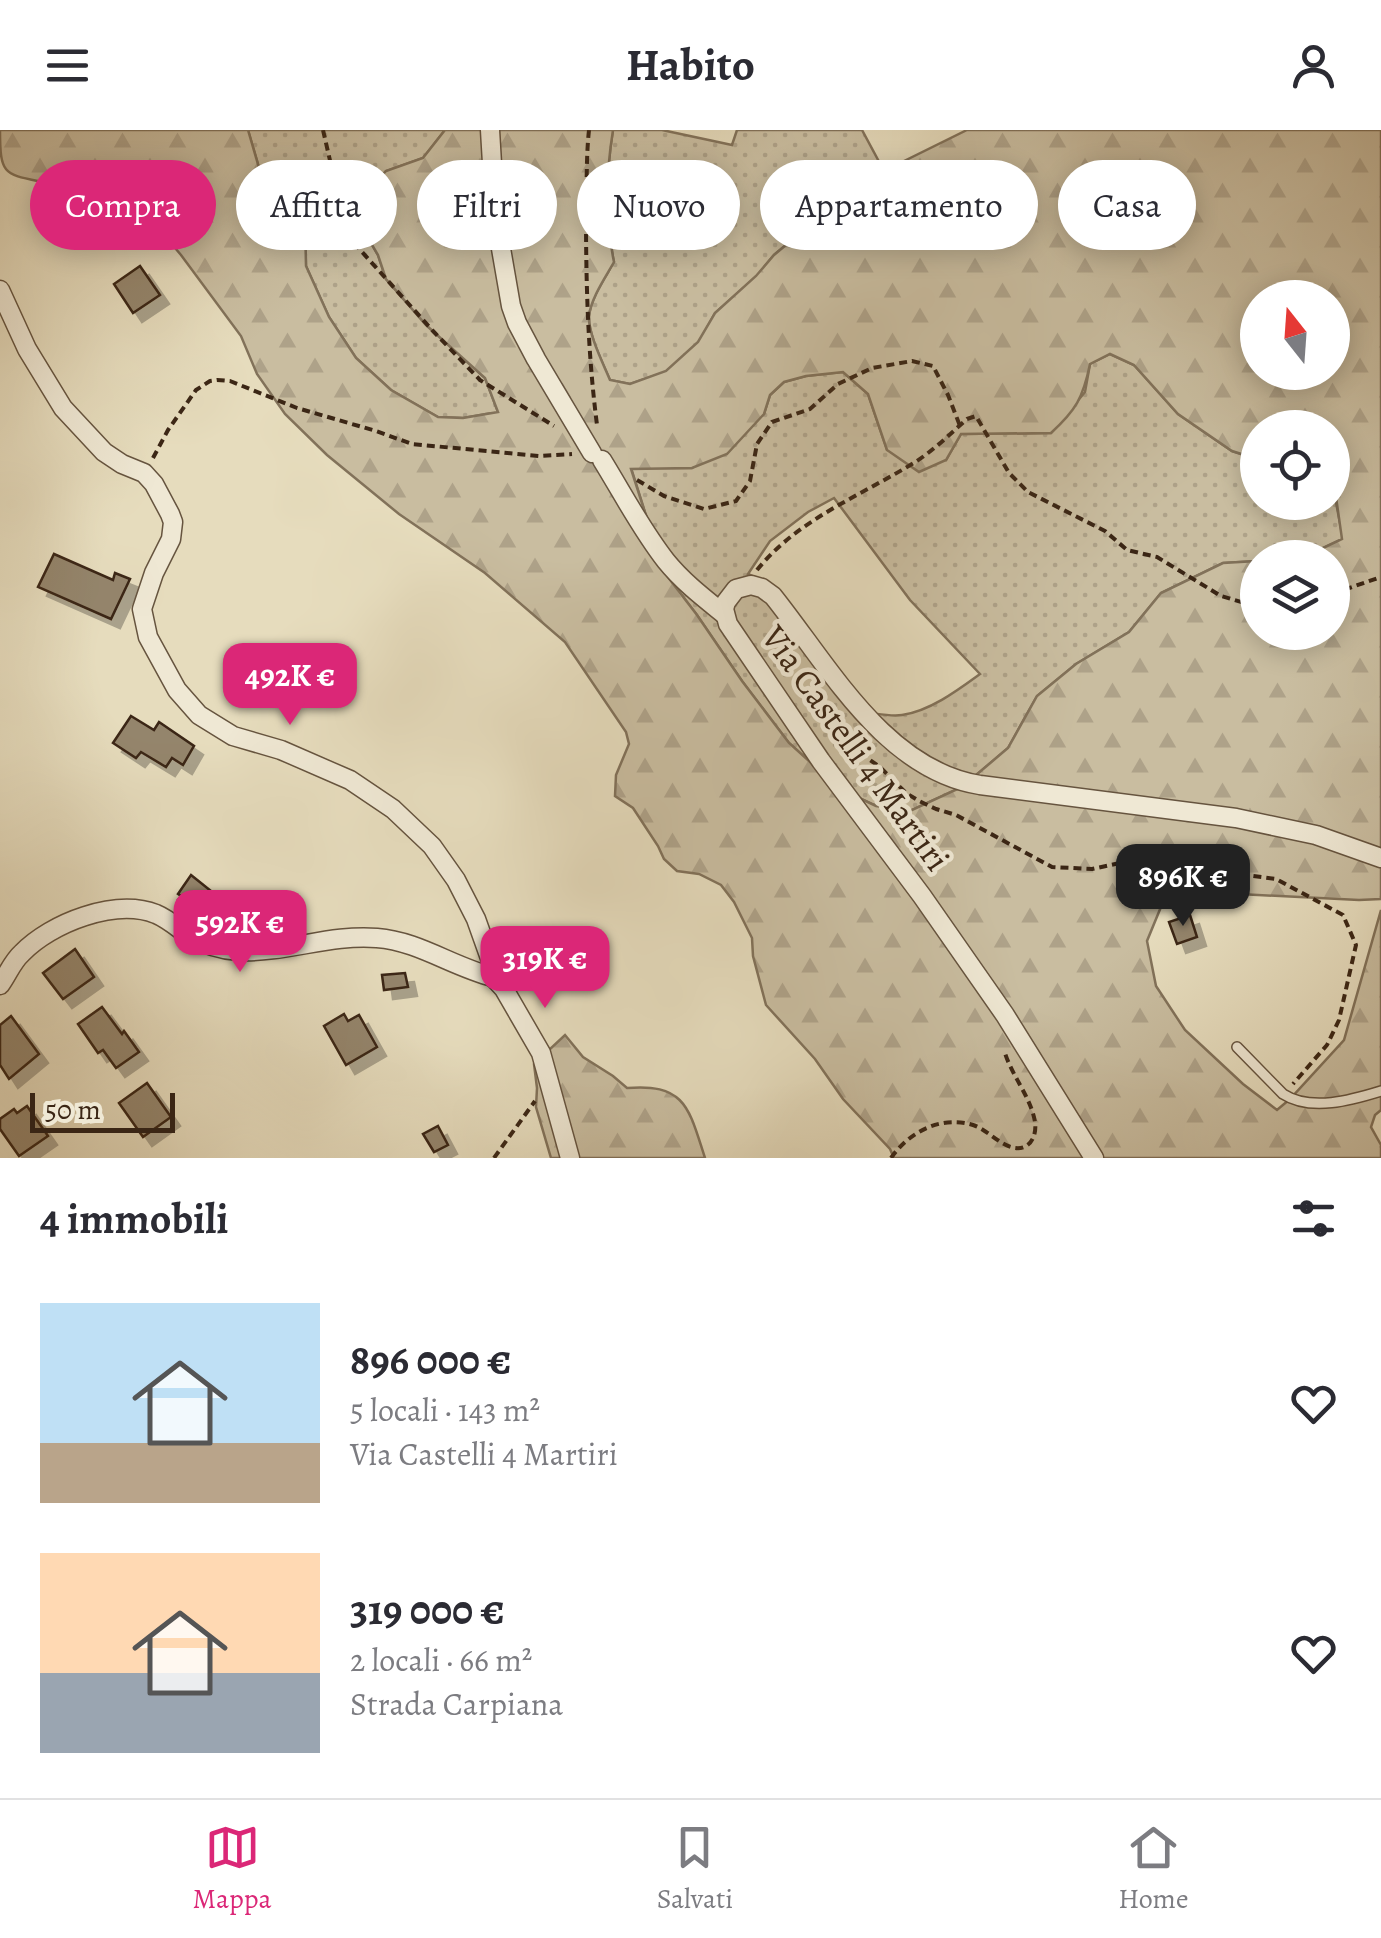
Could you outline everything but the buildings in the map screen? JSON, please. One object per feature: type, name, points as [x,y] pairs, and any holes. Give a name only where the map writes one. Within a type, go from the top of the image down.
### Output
[{"type":"street","points":[[490,130],[495,214],[516,323],[666,561],[725,615]]},
{"type":"street","points":[[0,290],[27,349],[62,408],[104,452],[144,473],[170,514],[171,539],[144,598],[142,617],[148,637],[178,690],[191,708],[233,736],[281,750],[350,780],[418,831],[446,864],[485,942],[493,977],[541,1053],[570,1158]]},
{"type":"street","name":"Via Castelli 4 Martiri","points":[[1094,1158],[1005,1015],[740,643],[725,615],[726,602],[736,590],[751,585],[768,592],[881,732],[904,752],[944,776],[980,785],[1236,818],[1316,835],[1381,858]]},
{"type":"street","points":[[0,984],[21,954],[46,933],[77,918],[128,910],[151,912],[194,938],[229,950],[272,951],[342,938],[386,939],[493,977]]},
{"type":"lane","points":[[1237,1047],[1290,1099],[1348,1101],[1381,1091]]},
{"type":"path","points":[[323,130],[340,204],[354,243],[480,380],[562,432]]},
{"type":"path","points":[[589,130],[587,310],[597,425]]},
{"type":"path","points":[[633,478],[664,496],[704,509],[736,502],[750,481],[757,444],[772,422],[810,409],[838,384],[872,368],[912,360],[933,366],[960,426]]},
{"type":"path","points":[[144,473],[196,390],[218,380],[412,444],[539,456],[597,456]]},
{"type":"path","points":[[768,592],[756,571],[792,536],[829,509],[922,458],[969,418],[977,416],[1009,473],[1028,492],[1104,531],[1128,550],[1158,557],[1221,596],[1240,602]]},
{"type":"path","points":[[1350,588],[1381,578]]},
{"type":"path","points":[[858,729],[866,758],[906,792],[936,809],[956,814],[1052,867],[1092,869],[1134,860],[1276,879],[1343,914],[1356,945],[1338,1020],[1327,1046],[1282,1094]]},
{"type":"path","points":[[891,1158],[913,1134],[926,1127],[956,1123],[973,1125],[1010,1147],[1022,1148],[1031,1143],[1036,1132],[1035,1119],[1007,1060],[1002,1033],[1005,1015]]},
{"type":"path","points":[[494,1158],[541,1093],[548,1073]]},
{"type":"green space","points":[[0,130],[248,130],[257,160],[236,160],[236,250],[306,250],[306,266],[329,317],[356,358],[391,390],[438,417],[463,418],[498,412],[485,378],[426,325],[386,279],[375,250],[397,250],[397,167],[417,160],[417,250],[557,250],[557,160],[417,160],[445,130],[613,130],[609,160],[577,160],[577,250],[612,250],[614,262],[592,302],[589,323],[610,380],[630,384],[666,371],[698,342],[715,313],[780,250],[1038,250],[1038,160],[906,160],[967,130],[1381,130],[1381,899],[1239,894],[1163,902],[1147,941],[1156,986],[1185,1030],[1277,1110],[1344,1040],[1381,910],[1381,1110],[1371,1127],[1381,1145],[1381,1158],[894,1158],[766,1005],[752,938],[721,885],[699,874],[677,871],[664,859],[633,808],[615,796],[616,775],[629,744],[626,732],[565,642],[485,573],[399,514],[327,455],[285,414],[257,374],[241,336],[177,250],[216,250],[216,160],[30,160],[30,179],[13,175],[1,157]],"holes":[[[1110,354],[1134,365],[1178,414],[1240,454],[1240,410],[1350,410],[1350,520],[1339,520],[1340,540],[1350,540],[1350,650],[1240,650],[1240,562],[1223,563],[1161,593],[1129,632],[1076,664],[1037,696],[1008,748],[962,787],[910,811],[876,806],[840,789],[789,743],[664,572],[631,469],[692,468],[727,454],[764,414],[770,395],[784,382],[843,372],[868,394],[887,450],[919,472],[946,460],[961,434],[1051,433],[1077,403],[1090,364]]]},
{"type":"green space","points":[[248,130],[445,130],[423,158],[397,167],[397,160],[257,160]]},
{"type":"green space","points":[[613,130],[662,130],[732,145],[737,130],[862,130],[878,160],[760,160],[760,250],[780,250],[715,313],[699,342],[666,372],[630,384],[610,380],[589,323],[592,302],[614,262],[612,250],[740,250],[740,160],[609,160]]},
{"type":"green space","points":[[306,250],[375,250],[386,279],[427,325],[485,378],[498,412],[463,418],[438,417],[391,390],[356,358],[329,317],[306,266]]},
{"type":"green space","points":[[1110,354],[1134,365],[1178,414],[1240,454],[1240,520],[1339,520],[1343,539],[1240,540],[1240,562],[1223,563],[1161,593],[1129,632],[1076,664],[1037,696],[1008,748],[962,787],[910,811],[876,806],[840,789],[789,743],[664,572],[631,468],[692,468],[764,414],[770,395],[784,382],[806,376],[843,372],[868,394],[887,450],[946,460],[961,434],[1051,433],[1085,392],[1090,364]],"holes":[[[834,498],[910,600],[980,674],[943,699],[912,713],[893,716],[862,712],[759,579],[748,574],[770,541]]]},
{"type":"green space","points":[[565,1035],[583,1057],[627,1088],[662,1090],[673,1095],[689,1113],[705,1158],[551,1158],[536,1107],[534,1064]]}]
